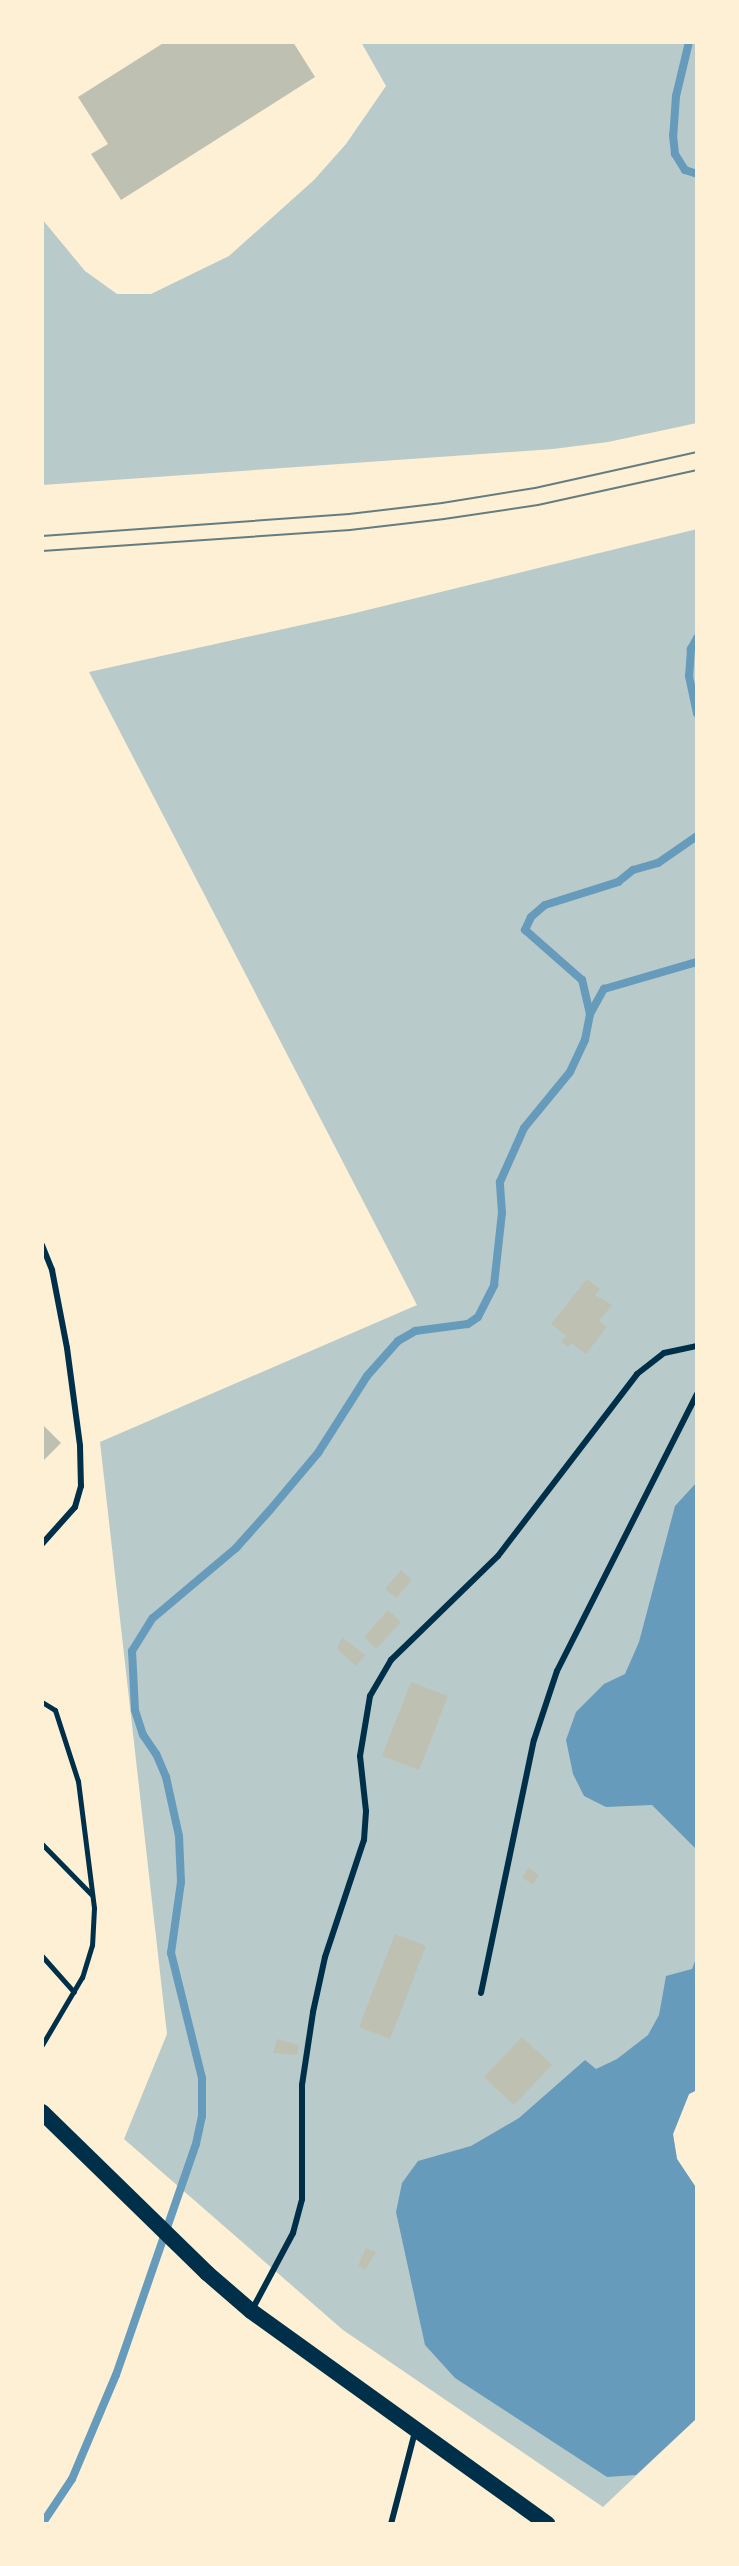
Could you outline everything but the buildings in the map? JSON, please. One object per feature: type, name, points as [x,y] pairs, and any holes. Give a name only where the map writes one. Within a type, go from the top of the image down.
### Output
[{"type":"main road","points":[[42,2112],[207,2273],[251,2311],[415,2432],[547,2524]]},
{"type":"lane","points":[[42,1245],[52,1270],[67,1348],[80,1446],[81,1486],[75,1507],[42,1544]]},
{"type":"lane","points":[[251,2311],[293,2233],[302,2199],[302,2085],[325,1957],[364,1840],[366,1811],[360,1756],[370,1696],[391,1660],[498,1556],[637,1374],[664,1353],[697,1346]]},
{"type":"lane","points":[[481,1993],[531,1755],[557,1671],[697,1394]]},
{"type":"lane","points":[[391,2524],[415,2432]]},
{"type":"path","points":[[42,1702],[55,1710],[78,1781],[93,1895],[92,1945],[74,1992],[42,2045]]},
{"type":"path","points":[[42,1844],[93,1895]]},
{"type":"path","points":[[42,1956],[74,1992]]},
{"type":"shaded area","points":[[361,42],[697,42],[697,423],[608,442],[553,449],[42,485],[42,219],[85,271],[117,294],[151,294],[229,256],[314,180],[346,144],[386,86]]},
{"type":"shaded area","points":[[697,529],[697,2090],[689,2094],[673,2134],[677,2159],[697,2189],[697,2418],[603,2507],[343,2330],[124,2139],[167,2034],[100,1442],[417,1305],[89,672],[347,615]]},
{"type":"water","points":[[697,1482],[697,1850],[652,1805],[606,1807],[584,1796],[573,1774],[566,1740],[576,1712],[604,1684],[625,1674],[639,1642],[675,1506]]},
{"type":"water","points":[[697,1956],[697,2090],[689,2094],[673,2134],[677,2159],[697,2189],[697,2418],[636,2475],[607,2477],[455,2378],[425,2345],[396,2212],[402,2183],[418,2161],[471,2146],[519,2118],[585,2060],[596,2069],[617,2059],[648,2035],[659,2015],[666,1976],[692,1969]]},
{"type":"waterway","points":[[689,42],[676,96],[673,135],[675,154],[685,170],[697,174]]},
{"type":"waterway","points":[[697,638],[691,649],[689,676],[697,713]]},
{"type":"waterway","points":[[590,1014],[582,980],[525,930],[531,917],[545,905],[618,882],[633,870],[658,863],[697,836]]},
{"type":"waterway","points":[[42,2524],[72,2479],[116,2375],[196,2144],[202,2116],[202,2078],[171,1953],[181,1882],[179,1836],[166,1777],[143,1735],[135,1710],[132,1651],[153,1618],[236,1548],[270,1510],[318,1453],[367,1376],[398,1341],[415,1331],[468,1324],[478,1317],[494,1285],[502,1213],[500,1182],[524,1128],[570,1072],[585,1040],[590,1014],[604,989],[697,962]]},
{"type":"tram line","points":[[42,536],[349,514],[442,503],[535,488],[697,452]]},
{"type":"tram line","points":[[42,551],[350,530],[444,519],[538,505],[697,470]]}]
